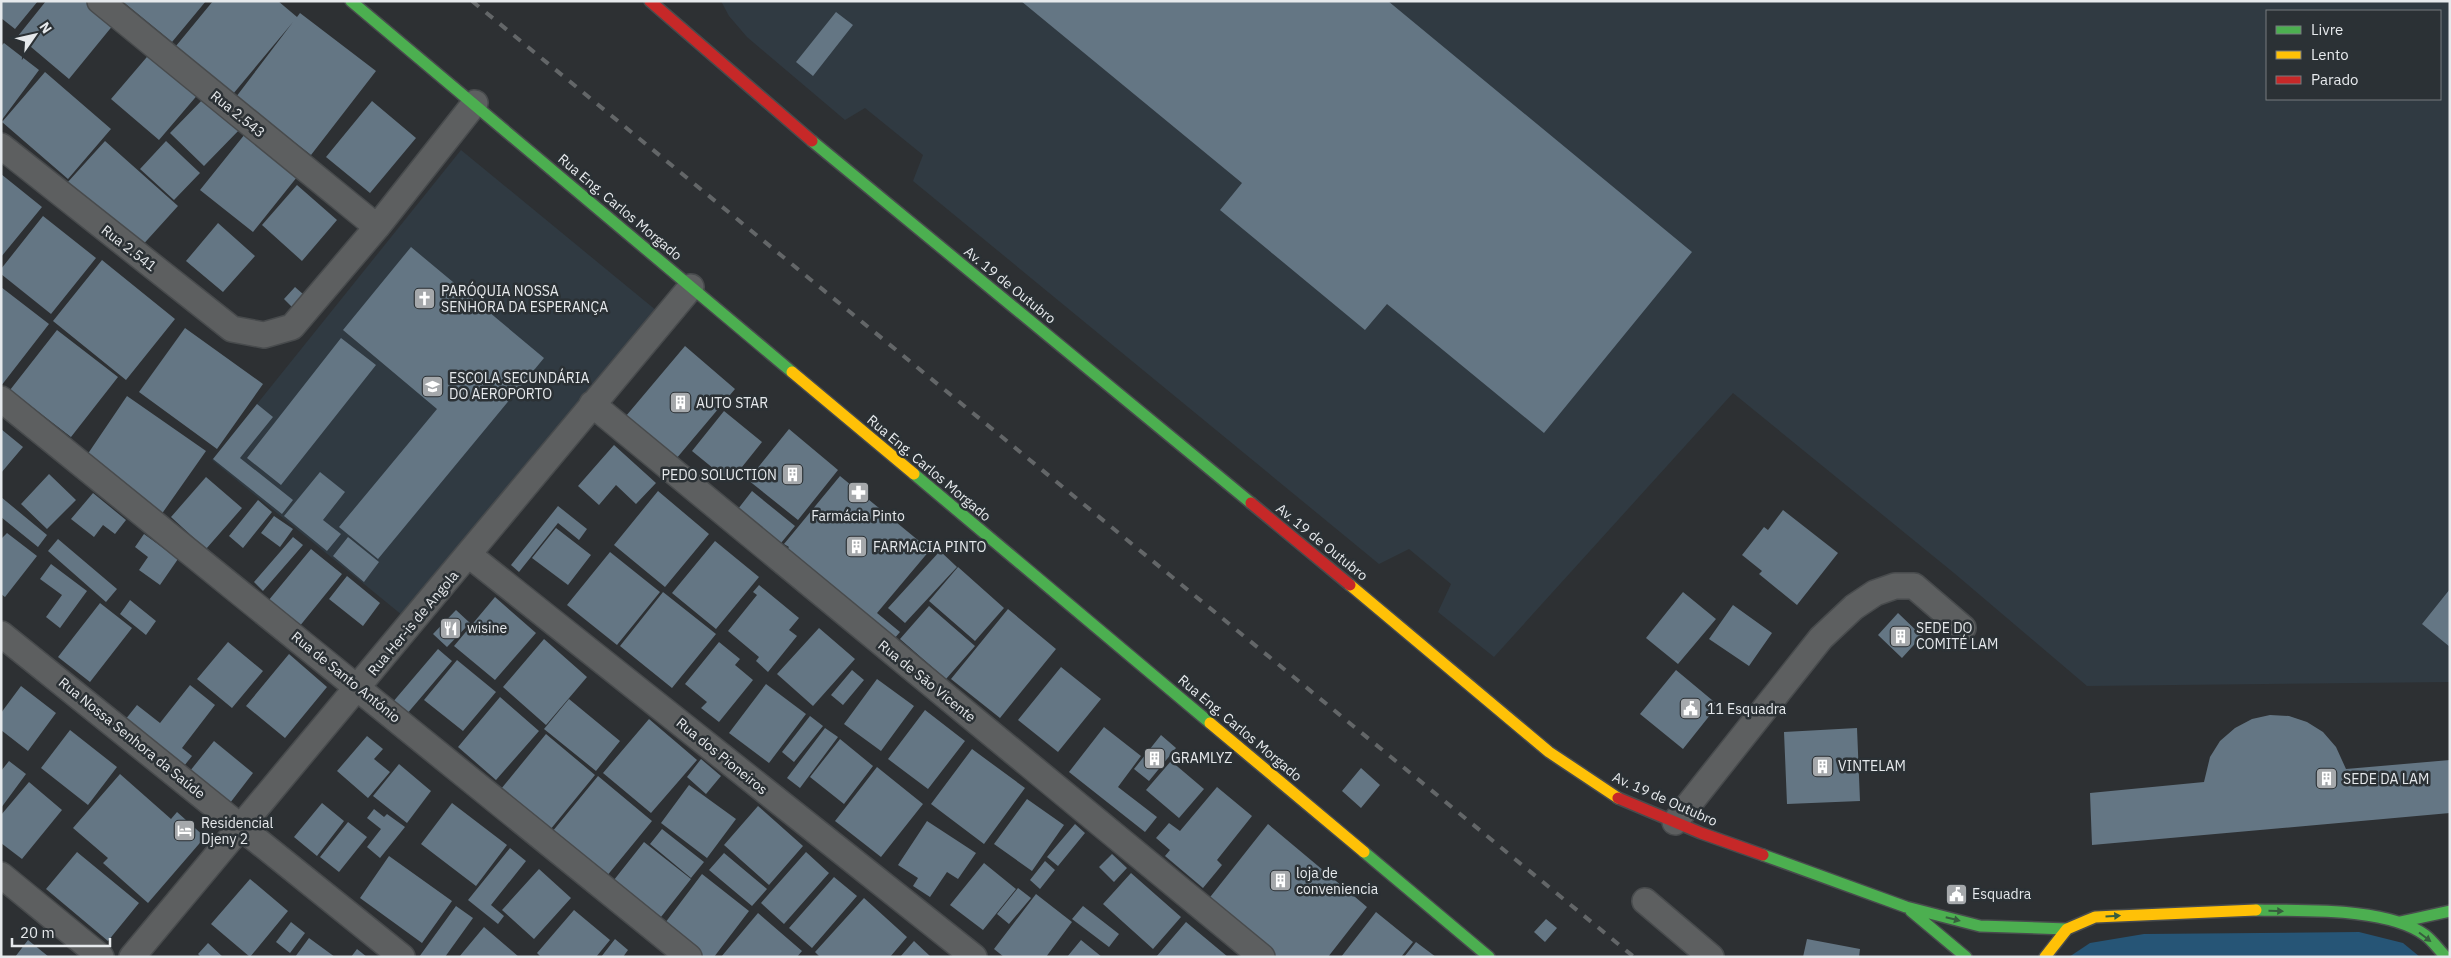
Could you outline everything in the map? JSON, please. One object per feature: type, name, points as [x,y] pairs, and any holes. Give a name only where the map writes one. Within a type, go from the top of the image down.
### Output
[{"type":"street","name":"Rua 2.543","points":[[100,1],[377,227]]},
{"type":"street","name":"Rua Eng. Carlos Morgado","points":[[351,1],[475,103],[691,287],[1489,957]]},
{"type":"street","name":"Av. 19 de Outubro","points":[[650,1],[844,168],[1370,601],[1549,752],[1614,796],[1675,822],[1906,907],[1980,926],[2067,929]]},
{"type":"street","points":[[377,227],[475,103]]},
{"type":"street","name":"Rua 2.541","points":[[1,146],[232,329],[264,335],[292,327],[377,227]]},
{"type":"street","name":"Rua Her-is de Angola","points":[[132,957],[691,287]]},
{"type":"street","name":"Rua de Santo António","points":[[1,399],[359,687],[689,957]]},
{"type":"street","name":"Rua de São Vicente","points":[[592,404],[1262,957]]},
{"type":"street","name":"Rua dos Pioneiros","points":[[469,555],[974,957]]},
{"type":"street","points":[[1675,822],[1821,638],[1854,607],[1875,593],[1895,586],[1914,586],[1963,628]]},
{"type":"street","name":"Rua Nossa Senhora da Saúde","points":[[1,634],[242,826],[402,957]]},
{"type":"street","points":[[1,875],[102,957]]},
{"type":"street","points":[[1645,901],[1710,957]]},
{"type":"street","points":[[1906,907],[1966,957]]},
{"type":"street","points":[[2045,957],[2067,929],[2094,917],[2233,910],[2339,912],[2400,922],[2425,934],[2446,957]]},
{"type":"street","points":[[2400,922],[2450,910]]},
{"type":"shaded area","points":[[721,1],[2450,1],[2450,682],[2087,686],[1954,573],[1733,393],[1494,657],[1438,612],[1451,584],[1409,549],[1379,564],[913,181],[923,155],[865,108],[845,120],[747,37],[729,16]]},
{"type":"shaded area","name":"ESCOLA SECUNDÁRIA DO AEROPORTO","points":[[461,150],[657,311],[402,615],[212,460]]},
{"type":"shaded area","points":[[2359,932],[2403,943],[2420,957],[2069,957],[2090,943],[2144,934]]},
{"type":"building","points":[[1,1],[38,1],[15,29],[1,18]]},
{"type":"building","points":[[46,1],[87,1],[114,24],[69,79],[18,36]]},
{"type":"building","points":[[122,1],[206,1],[172,42]]},
{"type":"building","points":[[213,1],[278,1],[297,17],[300,13],[376,71],[311,155],[236,97],[293,22],[233,94],[176,46]]},
{"type":"building","points":[[1021,1],[1388,1],[1692,252],[1544,433],[1387,304],[1365,330],[1220,210],[1242,183]]},
{"type":"building","points":[[836,12],[853,25],[813,76],[796,62]]},
{"type":"building","points":[[4,43],[39,70],[1,121],[1,46]]},
{"type":"building","points":[[152,51],[200,92],[159,140],[111,99]]},
{"type":"building","points":[[45,72],[111,129],[68,179],[2,122]]},
{"type":"building","points":[[207,95],[241,128],[204,166],[170,133]]},
{"type":"building","points":[[372,101],[416,138],[370,193],[326,157]]},
{"type":"building","points":[[245,134],[297,177],[253,232],[200,190]]},
{"type":"building","points":[[105,141],[178,206],[139,249],[67,183]]},
{"type":"building","points":[[166,141],[200,173],[174,200],[140,169]]},
{"type":"building","points":[[1,174],[42,207],[1,257]]},
{"type":"building","points":[[297,185],[337,220],[302,261],[262,225]]},
{"type":"building","points":[[43,216],[96,258],[51,314],[1,274],[1,269]]},
{"type":"building","points":[[218,223],[255,256],[223,292],[186,261]]},
{"type":"building","name":"ESCOLA SECUNDÁRIA DO AEROPORTO","points":[[411,247],[544,358],[378,559],[339,527],[437,409],[343,330]]},
{"type":"building","points":[[102,260],[175,319],[126,380],[53,321]]},
{"type":"building","points":[[1,287],[49,324],[1,386]]},
{"type":"building","points":[[295,287],[304,295],[293,308],[284,299]]},
{"type":"building","points":[[185,328],[263,384],[217,449],[139,392]]},
{"type":"building","points":[[57,330],[118,377],[71,437],[10,390]]},
{"type":"building","points":[[341,338],[376,365],[281,485],[247,458]]},
{"type":"building","name":"AUTO STAR","points":[[685,346],[735,389],[676,459],[626,416]]},
{"type":"building","points":[[127,396],[206,451],[161,515],[83,461]]},
{"type":"building","points":[[257,404],[273,417],[240,458],[293,500],[282,514],[213,459]]},
{"type":"building","points":[[724,411],[762,442],[730,482],[692,451]]},
{"type":"building","points":[[1,429],[23,447],[1,473]]},
{"type":"building","name":"PEDO SOLUCTION","points":[[789,429],[838,470],[798,520],[748,480]]},
{"type":"building","points":[[614,445],[656,483],[636,504],[616,485],[599,505],[578,486]]},
{"type":"building","points":[[320,472],[345,492],[323,520],[341,534],[327,551],[284,516]]},
{"type":"building","points":[[49,474],[76,500],[47,529],[21,504]]},
{"type":"building","name":"FARMACIA PINTO","points":[[840,476],[930,550],[877,613],[900,632],[887,647],[781,556],[789,547],[784,544]]},
{"type":"building","points":[[206,477],[242,508],[206,549],[171,517]]},
{"type":"building","points":[[658,491],[709,534],[665,587],[614,545]]},
{"type":"building","points":[[752,491],[795,526],[781,543],[738,509]]},
{"type":"building","points":[[93,493],[126,520],[115,534],[103,525],[94,537],[71,519]]},
{"type":"building","points":[[1,497],[47,535],[38,547],[1,517]]},
{"type":"building","points":[[258,500],[272,512],[243,548],[229,536]]},
{"type":"building","points":[[558,506],[587,529],[579,540],[558,523],[519,572],[511,565]]},
{"type":"building","points":[[1783,510],[1838,553],[1797,605],[1759,574],[1762,571],[1742,555],[1764,527],[1768,530]]},
{"type":"building","points":[[274,516],[293,529],[280,547],[261,533]]},
{"type":"building","points":[[556,528],[591,555],[568,585],[532,558]]},
{"type":"building","points":[[7,533],[37,556],[5,597],[1,594],[1,539]]},
{"type":"building","points":[[144,534],[178,559],[160,585],[139,570],[148,557],[135,547]]},
{"type":"building","points":[[293,537],[303,545],[263,591],[254,582]]},
{"type":"building","points":[[348,537],[379,562],[364,582],[333,556]]},
{"type":"building","points":[[58,539],[117,589],[106,602],[48,551]]},
{"type":"building","points":[[715,541],[759,577],[716,629],[672,593]]},
{"type":"building","points":[[311,549],[342,574],[299,627],[268,601]]},
{"type":"building","points":[[940,551],[957,567],[905,623],[888,608]]},
{"type":"building","points":[[610,552],[660,592],[617,645],[567,605]]},
{"type":"building","points":[[51,564],[87,591],[60,628],[46,617],[62,595],[40,579]]},
{"type":"building","points":[[958,567],[1004,608],[975,641],[929,601]]},
{"type":"building","points":[[347,576],[380,603],[363,626],[329,599]]},
{"type":"building","points":[[759,585],[799,618],[789,630],[797,636],[768,672],[756,661],[759,657],[728,631],[757,595],[753,592]]},
{"type":"building","points":[[2450,589],[2450,647],[2422,624]]},
{"type":"building","points":[[663,592],[716,634],[672,688],[620,646]]},
{"type":"building","points":[[1683,592],[1716,619],[1678,664],[1646,638]]},
{"type":"building","points":[[495,597],[536,633],[495,680],[454,646]]},
{"type":"building","points":[[130,600],[156,621],[146,635],[120,614]]},
{"type":"building","points":[[100,603],[132,628],[90,682],[58,657]]},
{"type":"building","points":[[1733,605],[1772,633],[1749,666],[1709,639]]},
{"type":"building","points":[[929,606],[975,646],[946,679],[900,639]]},
{"type":"building","points":[[1008,609],[1056,649],[1000,718],[951,679]]},
{"type":"building","points":[[456,610],[470,623],[447,647],[433,634]]},
{"type":"building","name":"SEDE DO COMITÉ LAM","points":[[1898,613],[1922,636],[1902,658],[1878,635]]},
{"type":"building","points":[[819,628],[855,659],[813,706],[777,674]]},
{"type":"building","points":[[544,639],[587,677],[546,725],[503,687]]},
{"type":"building","points":[[228,642],[263,671],[232,708],[197,679]]},
{"type":"building","points":[[719,642],[740,659],[735,665],[753,680],[719,722],[701,708],[707,702],[685,684]]},
{"type":"building","points":[[438,649],[452,661],[406,715],[392,703]]},
{"type":"building","points":[[289,654],[327,687],[285,738],[246,706]]},
{"type":"building","points":[[457,660],[496,692],[463,731],[424,700]]},
{"type":"building","points":[[1061,667],[1101,699],[1058,752],[1018,720]]},
{"type":"building","points":[[852,670],[864,680],[843,705],[831,695]]},
{"type":"building","name":"11 Esquadra","points":[[1676,670],[1718,705],[1683,749],[1640,714]]},
{"type":"building","points":[[877,679],[914,706],[881,751],[844,724]]},
{"type":"building","points":[[766,684],[806,714],[769,763],[729,733]]},
{"type":"building","points":[[190,685],[215,705],[182,748],[192,756],[184,766],[125,720],[137,705],[160,723]]},
{"type":"building","points":[[21,686],[56,713],[28,751],[1,730],[1,713]]},
{"type":"building","points":[[500,697],[539,731],[496,780],[458,747]]},
{"type":"building","points":[[569,699],[620,741],[596,771],[544,729]]},
{"type":"building","points":[[925,710],[965,741],[928,789],[888,759]]},
{"type":"building","name":"SEDE DA LAM","points":[[2270,715],[2289,716],[2307,722],[2323,732],[2336,747],[2346,769],[2450,760],[2450,813],[2092,845],[2090,793],[2204,782],[2210,757],[2220,741],[2235,728],[2252,719]]},
{"type":"building","points":[[810,716],[823,726],[794,762],[782,752]]},
{"type":"building","points":[[649,719],[697,760],[651,813],[603,773]]},
{"type":"building","points":[[1104,727],[1141,756],[1118,787],[1157,817],[1145,832],[1069,772]]},
{"type":"building","points":[[825,728],[838,737],[800,788],[787,778]]},
{"type":"building","name":"VINTELAM","points":[[1857,728],[1860,801],[1787,804],[1784,732]]},
{"type":"building","points":[[70,730],[117,767],[88,805],[41,768]]},
{"type":"building","points":[[546,734],[595,775],[550,830],[501,789]]},
{"type":"building","name":"GRAMLYZ","points":[[1161,735],[1176,748],[1149,781],[1134,769]]},
{"type":"building","points":[[367,736],[383,749],[374,759],[390,772],[368,798],[337,771]]},
{"type":"building","points":[[840,739],[873,766],[844,804],[810,777]]},
{"type":"building","points":[[214,741],[253,773],[230,803],[190,771]]},
{"type":"building","points":[[972,749],[1025,788],[984,844],[931,804]]},
{"type":"building","points":[[701,759],[721,776],[706,794],[687,777]]},
{"type":"building","points":[[9,761],[26,774],[1,808],[1,771]]},
{"type":"building","points":[[1171,761],[1204,789],[1179,818],[1146,790]]},
{"type":"building","points":[[399,764],[431,791],[407,823],[373,796]]},
{"type":"building","points":[[877,767],[923,804],[881,857],[835,821]]},
{"type":"building","points":[[1361,768],[1380,785],[1361,808],[1342,791]]},
{"type":"building","points":[[120,774],[171,819],[177,812],[205,837],[148,903],[103,863],[108,858],[73,828]]},
{"type":"building","points":[[598,776],[652,821],[606,877],[552,832]]},
{"type":"building","points":[[29,782],[62,810],[22,859],[1,843],[1,815]]},
{"type":"building","points":[[689,785],[736,819],[707,858],[661,823]]},
{"type":"building","points":[[1217,787],[1252,816],[1217,860],[1222,865],[1203,888],[1165,856],[1170,850],[1156,838],[1169,823],[1180,831]]},
{"type":"building","points":[[1027,799],[1064,825],[1032,871],[994,844]]},
{"type":"building","points":[[322,803],[344,821],[317,856],[294,837]]},
{"type":"building","points":[[452,803],[507,845],[476,886],[421,844]]},
{"type":"building","points":[[758,806],[803,846],[769,885],[724,845]]},
{"type":"building","points":[[374,809],[384,817],[387,814],[405,827],[380,858],[367,847],[381,829],[367,818]]},
{"type":"building","points":[[927,821],[976,853],[958,879],[947,872],[930,897],[913,886],[918,878],[898,865]]},
{"type":"building","points":[[348,822],[367,837],[339,872],[320,857]]},
{"type":"building","points":[[1075,824],[1085,833],[1058,866],[1047,857]]},
{"type":"building","name":"loja de conveniencia","points":[[1268,824],[1367,907],[1328,957],[1276,957],[1207,901]]},
{"type":"building","points":[[662,829],[704,862],[691,878],[650,844]]},
{"type":"building","points":[[644,842],[691,879],[657,922],[610,885]]},
{"type":"building","points":[[510,848],[526,861],[491,905],[504,916],[498,924],[468,900]]},
{"type":"building","points":[[77,852],[139,903],[108,941],[46,889]]},
{"type":"building","points":[[806,852],[829,873],[784,924],[761,903]]},
{"type":"building","points":[[724,853],[767,889],[752,906],[709,870]]},
{"type":"building","points":[[1112,854],[1127,868],[1114,882],[1099,867]]},
{"type":"building","points":[[389,856],[452,901],[422,943],[360,898]]},
{"type":"building","points":[[1045,861],[1055,870],[1040,889],[1030,880]]},
{"type":"building","points":[[984,863],[1016,889],[983,930],[950,905]]},
{"type":"building","points":[[539,869],[571,898],[534,939],[502,910]]},
{"type":"building","points":[[1131,873],[1181,917],[1153,949],[1103,904]]},
{"type":"building","points":[[702,874],[749,911],[714,957],[701,957],[662,927]]},
{"type":"building","points":[[834,877],[857,896],[812,948],[789,928]]},
{"type":"building","points":[[250,879],[288,911],[250,957],[211,924]]},
{"type":"building","points":[[1018,888],[1031,898],[1009,924],[997,914]]},
{"type":"building","points":[[1036,894],[1072,922],[1046,957],[1004,957],[994,949]]},
{"type":"building","points":[[864,898],[907,937],[890,957],[820,957],[815,952]]},
{"type":"building","points":[[456,906],[473,918],[445,957],[419,957]]},
{"type":"building","points":[[1083,906],[1119,934],[1109,947],[1072,919]]},
{"type":"building","points":[[574,910],[610,940],[596,957],[541,957],[537,953]]},
{"type":"building","points":[[1376,912],[1413,942],[1401,957],[1341,957]]},
{"type":"building","points":[[758,913],[802,951],[797,957],[721,957]]},
{"type":"building","points":[[1546,919],[1557,928],[1545,942],[1534,932]]},
{"type":"building","points":[[291,922],[305,933],[290,953],[276,942]]},
{"type":"building","points":[[1186,922],[1228,957],[1156,957]]},
{"type":"building","points":[[484,927],[519,957],[459,957]]},
{"type":"building","points":[[309,938],[335,957],[295,957]]},
{"type":"building","points":[[615,939],[628,950],[623,957],[601,957]]},
{"type":"building","points":[[1807,939],[1860,949],[1859,957],[1803,957]]},
{"type":"building","points":[[28,940],[49,957],[15,957]]},
{"type":"building","points":[[1081,940],[1102,957],[1067,957]]},
{"type":"building","points":[[914,941],[931,957],[900,957]]},
{"type":"building","points":[[1416,942],[1436,957],[1404,957]]},
{"type":"building","points":[[208,943],[223,957],[201,957],[198,954]]},
{"type":"building","points":[[357,949],[367,957],[351,957]]},
{"type":"railway","points":[[472,1],[1634,957]]},
{"type":"traffic: fast","points":[[351,1],[792,372]]},
{"type":"traffic: fast","points":[[812,141],[1251,503]]},
{"type":"traffic: fast","points":[[914,474],[1210,723]]},
{"type":"traffic: fast","points":[[1364,852],[1489,957]]},
{"type":"traffic: fast","points":[[1763,855],[1906,907],[1980,926],[2067,929]]},
{"type":"traffic: fast","points":[[2256,910],[2344,912],[2389,919],[2409,926],[2425,935],[2446,957]]},
{"type":"traffic: fast","points":[[1911,911],[1966,957]]},
{"type":"traffic: fast","points":[[2400,922],[2450,911]]},
{"type":"traffic: slow","points":[[792,372],[914,474]]},
{"type":"traffic: slow","points":[[1350,585],[1549,752],[1618,798]]},
{"type":"traffic: slow","points":[[1210,723],[1364,852]]},
{"type":"traffic: slow","points":[[2045,957],[2067,929],[2095,917],[2256,910]]},
{"type":"traffic: jam","points":[[650,1],[812,141]]},
{"type":"traffic: jam","points":[[1251,503],[1350,585]]},
{"type":"traffic: jam","points":[[1618,798],[1701,833],[1763,855]]},
{"type":"place","name":"PARÓQUIA NOSSA SENHORA DA ESPERANÇA","points":[[425,299]]},
{"type":"place","name":"ESCOLA SECUNDÁRIA DO AEROPORTO","points":[[433,386]]},
{"type":"place","name":"AUTO STAR","points":[[680,403]]},
{"type":"place","name":"PEDO SOLUCTION","points":[[793,475]]},
{"type":"place","name":"Farmácia Pinto","points":[[858,493]]},
{"type":"place","name":"FARMACIA PINTO","points":[[857,547]]},
{"type":"place","name":"wisine","points":[[451,628]]},
{"type":"place","name":"SEDE DO COMITÉ LAM","points":[[1900,636]]},
{"type":"place","name":"11 Esquadra","points":[[1691,709]]},
{"type":"place","name":"GRAMLYZ","points":[[1155,758]]},
{"type":"place","name":"VINTELAM","points":[[1822,766]]},
{"type":"place","name":"SEDE DA LAM","points":[[2327,779]]},
{"type":"place","name":"Residencial Djeny 2","points":[[185,831]]},
{"type":"place","name":"loja de conveniencia","points":[[1280,881]]},
{"type":"place","name":"Esquadra","points":[[1956,894]]}]
